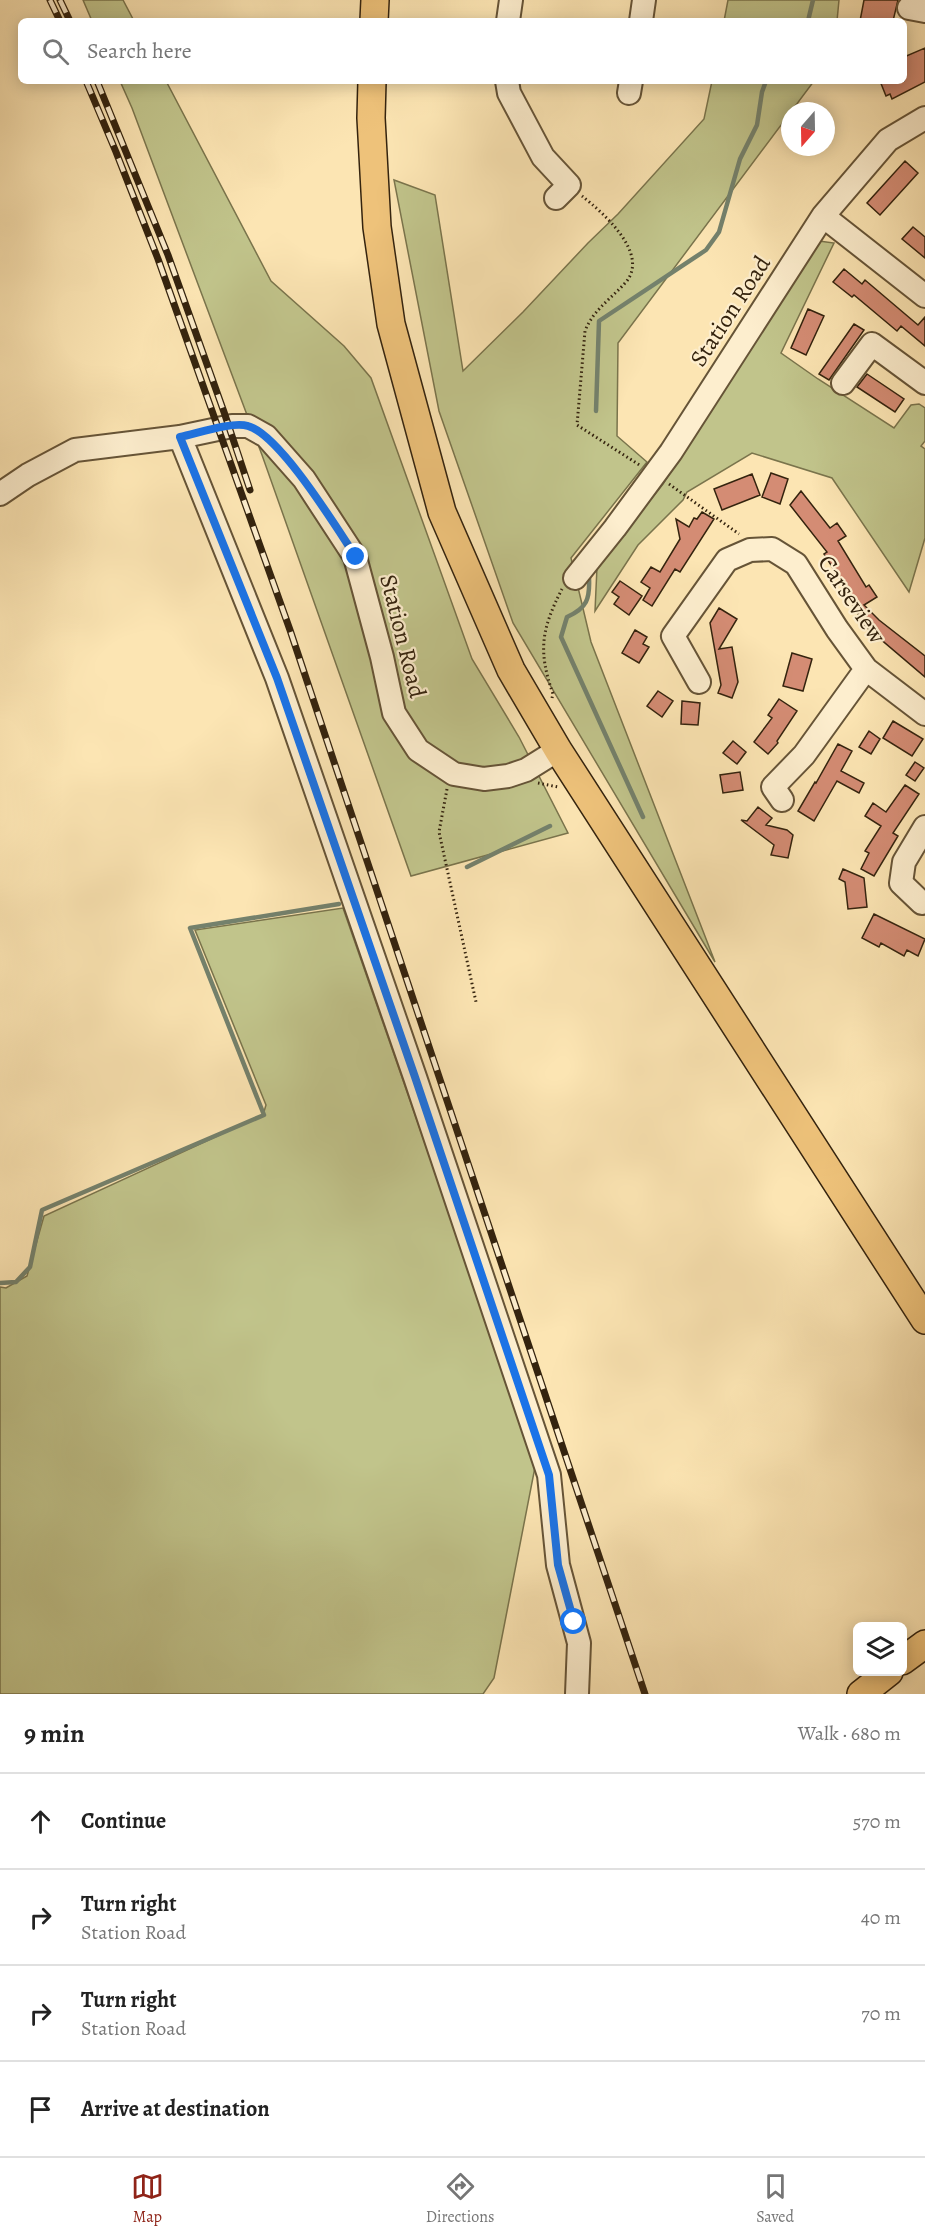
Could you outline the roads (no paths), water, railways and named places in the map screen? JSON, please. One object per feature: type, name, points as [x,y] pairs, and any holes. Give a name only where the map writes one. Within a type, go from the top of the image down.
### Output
[{"type":"main road","points":[[374,18],[375,0]]},
{"type":"main road","points":[[372,84],[371,118],[377,227],[391,324],[442,512],[511,670],[558,750],[925,1320]]},
{"type":"main road","points":[[907,1658],[925,1644]]},
{"type":"main road","points":[[861,1694],[883,1676]]},
{"type":"street","points":[[508,18],[511,0]]},
{"type":"street","points":[[641,18],[644,0]]},
{"type":"street","points":[[508,84],[509,93],[562,192]]},
{"type":"street","name":"Station Road","points":[[576,578],[655,474],[824,216],[888,140],[925,118]]},
{"type":"street","points":[[824,216],[925,296]]},
{"type":"street","points":[[843,383],[872,344],[925,383]]},
{"type":"street","name":"Station Road","points":[[0,494],[28,475],[75,450],[180,437],[232,426],[248,426],[266,436],[304,479],[356,557],[394,713],[418,750],[454,774],[484,779],[508,776],[526,770],[558,750]]},
{"type":"street","points":[[180,437],[277,678],[419,1088],[549,1475],[558,1565],[579,1642],[577,1694]]},
{"type":"street","name":"Carseview","points":[[699,682],[673,636],[727,560],[750,550],[772,549],[796,564],[837,629],[866,669],[925,714]]},
{"type":"street","name":"Carseview","points":[[773,787],[804,755],[866,669]]},
{"type":"street","points":[[922,903],[901,883],[904,862],[925,827]]},
{"type":"waterway","points":[[809,18],[813,0]]},
{"type":"waterway","points":[[596,411],[599,321],[706,250],[719,232],[740,159],[757,125],[765,84]]},
{"type":"waterway","points":[[589,578],[586,602],[579,610],[567,617],[561,637],[643,817]]},
{"type":"waterway","points":[[467,867],[550,826]]},
{"type":"waterway","points":[[0,1283],[16,1282],[30,1267],[42,1210],[264,1115],[190,928],[339,904]]},
{"type":"railway","points":[[50,0],[59,18]]},
{"type":"railway","points":[[60,0],[69,18]]},
{"type":"railway","points":[[87,84],[158,259],[290,630],[645,1694]]},
{"type":"railway","points":[[98,84],[168,255],[250,490]]}]
